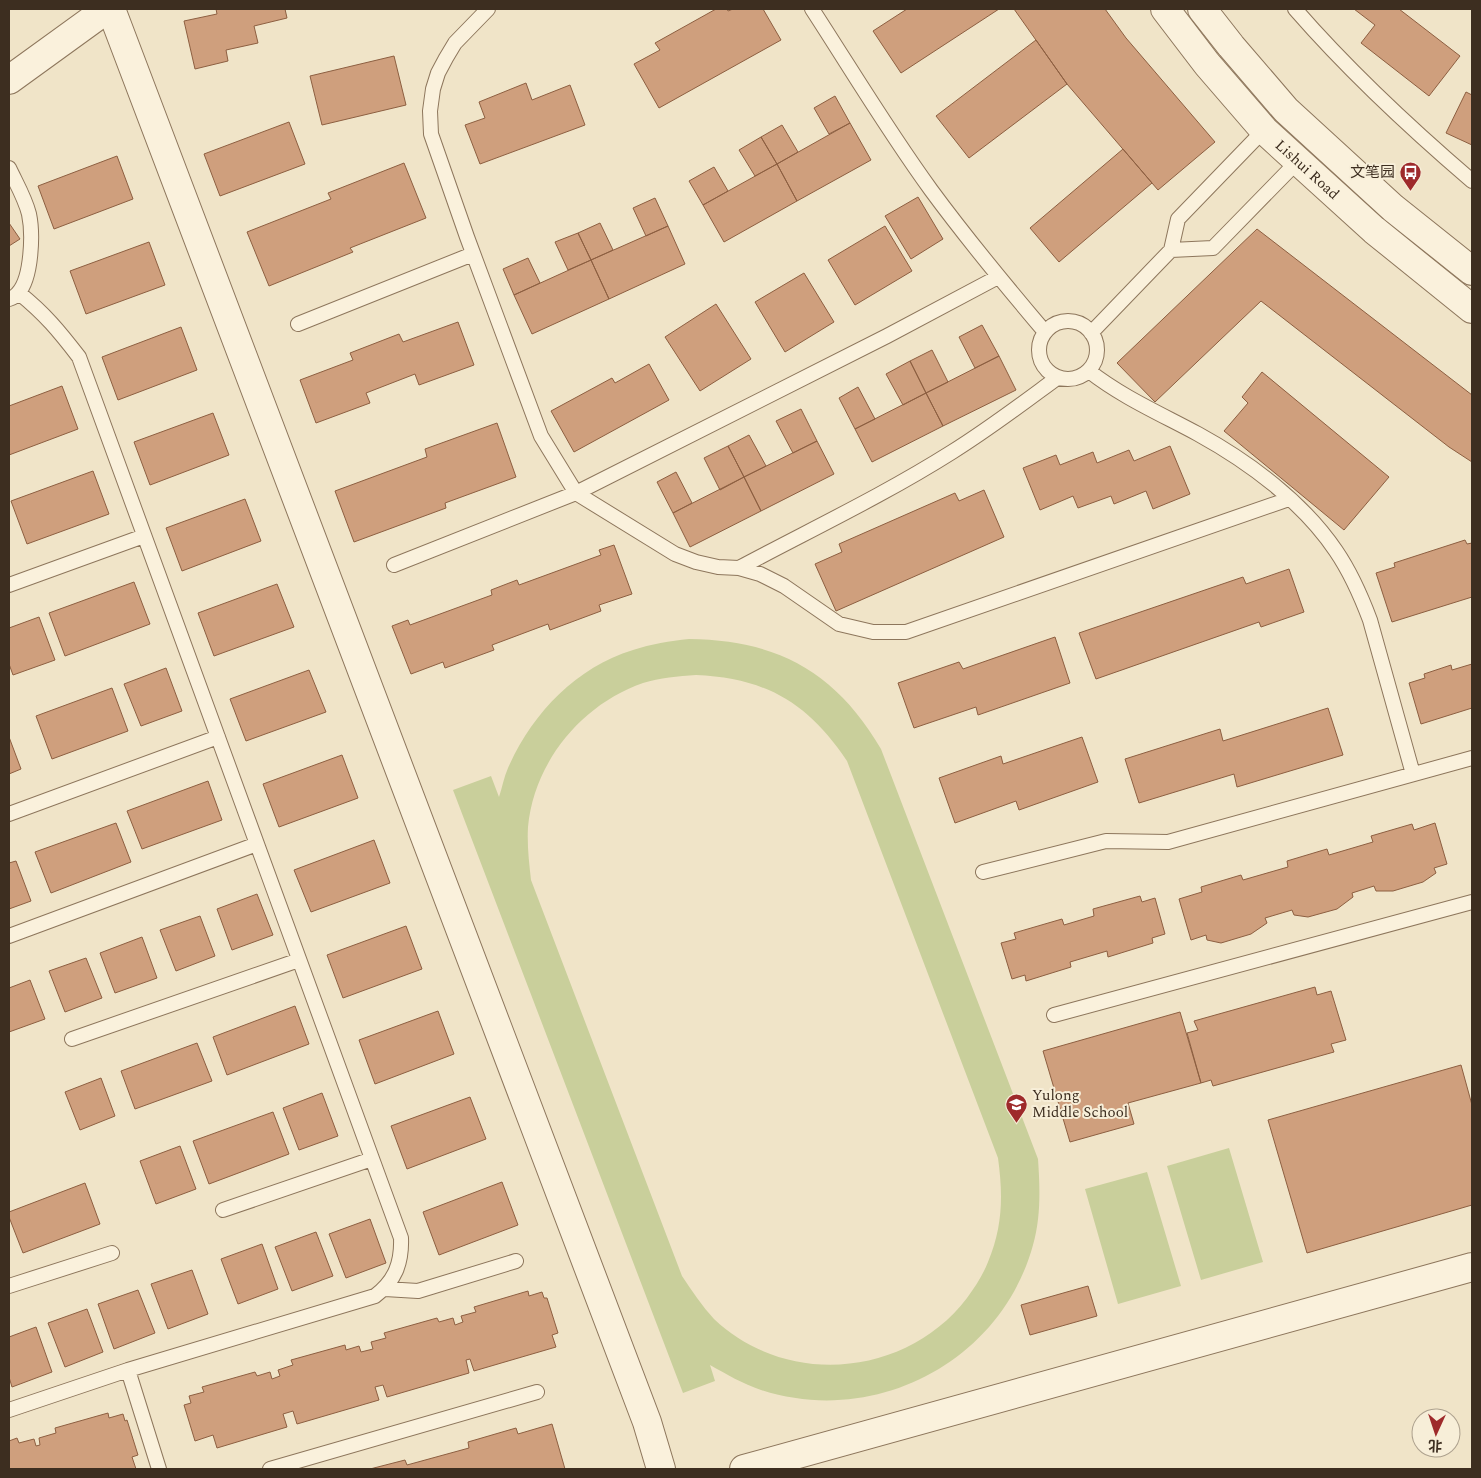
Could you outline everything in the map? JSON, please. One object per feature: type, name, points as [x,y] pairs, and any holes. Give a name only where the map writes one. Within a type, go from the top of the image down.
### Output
[{"type":"street","points":[[9,80],[109,9],[643,1413],[661,1469]]},
{"type":"street","name":"Lishui Road","points":[[1165,9],[1208,64],[1264,130],[1374,230],[1472,309]]},
{"type":"street","name":"Lishui Road","points":[[1202,9],[1286,110],[1393,208],[1472,271]]},
{"type":"street","points":[[744,1469],[1472,1267]]},
{"type":"lane","points":[[488,9],[455,43],[446,58],[433,89],[430,111],[431,134],[473,254],[541,436],[576,493],[675,554],[711,565],[739,568],[760,574],[784,586],[839,624],[873,632],[906,632],[1289,499]]},
{"type":"lane","points":[[812,9],[898,143],[931,190],[998,277],[1045,332]]},
{"type":"lane","points":[[1295,9],[1367,86],[1472,181]]},
{"type":"lane","points":[[1091,332],[1170,250],[1178,218],[1264,130]]},
{"type":"lane","points":[[1170,250],[1213,248],[1297,162]]},
{"type":"lane","points":[[9,168],[24,198],[29,213],[32,246],[25,278],[14,296],[38,309],[56,326],[79,357],[401,1238],[401,1254],[398,1268],[385,1288],[375,1296],[128,1370],[9,1410]]},
{"type":"lane","points":[[298,324],[473,254]]},
{"type":"lane","points":[[394,566],[576,493],[887,336],[998,277]]},
{"type":"lane","points":[[1065,321],[1077,322],[1088,328],[1095,338],[1098,350],[1096,362],[1089,371],[1079,377],[1068,380],[1058,378],[1048,372],[1042,364],[1039,354],[1039,343],[1045,332],[1054,324],[1065,321]]},
{"type":"lane","points":[[1089,371],[1109,386],[1233,455],[1289,499],[1316,526],[1336,551],[1361,596],[1370,620],[1413,774]]},
{"type":"lane","points":[[739,568],[908,478],[952,452],[1058,378]]},
{"type":"lane","points":[[9,585],[144,536]]},
{"type":"lane","points":[[9,814],[218,737]]},
{"type":"lane","points":[[983,872],[1106,842],[1168,842],[1472,758]]},
{"type":"lane","points":[[9,936],[257,844]]},
{"type":"lane","points":[[1054,1015],[1472,902]]},
{"type":"lane","points":[[72,1038],[299,960]]},
{"type":"lane","points":[[223,1210],[372,1159]]},
{"type":"lane","points":[[9,1286],[112,1252]]},
{"type":"lane","points":[[385,1288],[418,1291],[516,1261]]},
{"type":"lane","points":[[128,1370],[159,1469]]},
{"type":"lane","points":[[270,1469],[537,1392]]},
{"type":"green space","points":[[689,639],[721,641],[750,646],[777,654],[801,666],[824,681],[845,699],[863,722],[881,749],[1038,1159],[1039,1213],[1036,1234],[1017,1286],[993,1322],[963,1352],[928,1375],[889,1391],[847,1399],[804,1399],[754,1388],[710,1365],[715,1381],[683,1393],[453,790],[491,776],[499,797],[508,768],[530,729],[543,712],[574,681],[592,668],[633,650]],"holes":[[[689,675],[721,677],[764,688],[783,697],[801,709],[817,724],[847,761],[998,1158],[1001,1198],[997,1236],[979,1281],[967,1298],[942,1324],[912,1344],[880,1358],[845,1364],[810,1364],[776,1356],[743,1341],[714,1319],[705,1309],[682,1276],[531,880],[528,854],[528,827],[532,803],[540,780],[551,758],[565,738],[600,705],[643,683]]]},
{"type":"green space","points":[[1229,1148],[1263,1262],[1201,1280],[1167,1166]]},
{"type":"green space","points":[[1147,1172],[1181,1286],[1118,1304],[1085,1189]]},
{"type":"building","points":[[216,9],[285,9],[287,18],[254,26],[258,43],[226,50],[228,61],[195,69],[184,21],[217,14]]},
{"type":"building","points":[[716,9],[727,9],[728,11],[733,9],[763,9],[781,40],[659,108],[634,64],[660,50],[655,43]]},
{"type":"building","points":[[907,9],[999,9],[901,73],[873,31]]},
{"type":"building","points":[[1014,9],[1105,9],[1126,38],[1215,142],[1158,190],[1067,84]]},
{"type":"building","points":[[1354,9],[1399,9],[1460,56],[1429,96],[1361,43],[1375,25]]},
{"type":"building","points":[[1036,40],[1067,84],[969,158],[936,116]]},
{"type":"building","points":[[394,56],[406,105],[322,125],[310,76]]},
{"type":"building","points":[[526,83],[532,100],[570,85],[585,125],[480,164],[465,125],[485,118],[479,102]]},
{"type":"building","points":[[1466,92],[1472,95],[1472,145],[1446,133]]},
{"type":"building","points":[[835,96],[850,123],[829,134],[814,108]]},
{"type":"building","points":[[289,122],[305,164],[220,196],[204,154]]},
{"type":"building","points":[[850,123],[871,160],[797,201],[777,164]]},
{"type":"building","points":[[782,125],[798,152],[777,164],[761,137]]},
{"type":"building","points":[[761,137],[777,164],[755,176],[739,150]]},
{"type":"building","points":[[1123,149],[1152,183],[1059,262],[1030,228]]},
{"type":"building","points":[[117,156],[133,199],[54,229],[38,186]]},
{"type":"building","points":[[404,163],[426,218],[350,248],[353,252],[269,286],[247,232],[331,199],[328,193]]},
{"type":"building","points":[[777,164],[797,201],[724,242],[703,205]]},
{"type":"building","points":[[714,167],[728,191],[703,205],[689,181]]},
{"type":"building","points":[[918,197],[943,239],[911,259],[885,216]]},
{"type":"building","points":[[655,198],[668,226],[646,236],[633,208]]},
{"type":"building","points":[[9,223],[20,239],[9,246]]},
{"type":"building","points":[[600,223],[613,250],[591,260],[578,233]]},
{"type":"building","points":[[668,226],[685,264],[609,299],[591,260]]},
{"type":"building","points":[[885,226],[912,271],[855,305],[828,260]]},
{"type":"building","points":[[1257,229],[1472,395],[1472,462],[1449,447],[1261,301],[1155,402],[1117,363]]},
{"type":"building","points":[[578,233],[591,260],[568,270],[555,242]]},
{"type":"building","points":[[149,242],[165,285],[86,314],[70,271]]},
{"type":"building","points":[[528,258],[540,283],[514,295],[503,269]]},
{"type":"building","points":[[591,260],[609,299],[532,334],[514,295]]},
{"type":"building","points":[[804,273],[834,322],[785,352],[755,302]]},
{"type":"building","points":[[716,304],[751,359],[700,391],[665,337]]},
{"type":"building","points":[[458,322],[474,365],[419,385],[415,374],[366,393],[370,403],[316,423],[300,380],[353,360],[350,353],[399,334],[403,342]]},
{"type":"building","points":[[982,325],[999,356],[975,368],[959,337]]},
{"type":"building","points":[[181,327],[197,370],[118,400],[102,357]]},
{"type":"building","points":[[932,350],[948,382],[926,393],[910,361]]},
{"type":"building","points":[[999,356],[1016,390],[943,426],[926,393]]},
{"type":"building","points":[[910,361],[926,393],[903,405],[886,374]]},
{"type":"building","points":[[649,364],[669,400],[574,452],[551,411],[612,378],[615,383]]},
{"type":"building","points":[[1262,372],[1389,477],[1344,530],[1224,431],[1248,403],[1242,397]]},
{"type":"building","points":[[62,386],[78,429],[9,455],[9,406]]},
{"type":"building","points":[[858,387],[875,419],[855,429],[839,398]]},
{"type":"building","points":[[926,393],[943,426],[872,462],[855,429]]},
{"type":"building","points":[[801,409],[817,441],[793,453],[776,421]]},
{"type":"building","points":[[213,413],[229,455],[150,485],[134,442]]},
{"type":"building","points":[[497,423],[516,477],[445,503],[446,508],[354,542],[335,491],[427,457],[425,449]]},
{"type":"building","points":[[749,435],[766,466],[744,477],[728,446]]},
{"type":"building","points":[[817,441],[834,474],[761,511],[744,477]]},
{"type":"building","points":[[728,446],[744,477],[720,490],[704,458]]},
{"type":"building","points":[[1170,446],[1190,494],[1153,509],[1146,491],[1114,504],[1111,496],[1078,508],[1073,496],[1040,510],[1023,468],[1056,455],[1060,465],[1093,452],[1097,463],[1129,450],[1134,461]]},
{"type":"building","points":[[93,471],[109,514],[27,544],[11,501]]},
{"type":"building","points":[[676,472],[692,503],[673,513],[657,482]]},
{"type":"building","points":[[744,477],[761,511],[690,547],[673,513]]},
{"type":"building","points":[[984,490],[1004,537],[836,611],[815,564],[842,552],[839,544],[955,493],[959,501]]},
{"type":"building","points":[[245,499],[261,541],[182,571],[166,528]]},
{"type":"building","points":[[1465,540],[1467,544],[1472,543],[1472,597],[1392,622],[1376,573],[1395,567],[1394,563]]},
{"type":"building","points":[[614,545],[632,594],[599,605],[601,611],[550,630],[548,624],[492,645],[494,650],[445,668],[443,662],[411,674],[392,626],[408,620],[410,625],[492,595],[491,590],[517,580],[519,585],[601,555],[599,550]]},
{"type":"building","points":[[1289,569],[1304,612],[1261,627],[1259,622],[1096,679],[1079,633],[1243,577],[1246,584]]},
{"type":"building","points":[[134,582],[150,624],[65,656],[49,613]]},
{"type":"building","points":[[277,584],[294,627],[214,656],[198,613]]},
{"type":"building","points":[[39,617],[55,660],[13,675],[9,664],[9,628]]},
{"type":"building","points":[[1055,637],[1070,683],[978,715],[976,707],[914,728],[898,683],[959,662],[963,669]]},
{"type":"building","points":[[1472,664],[1472,708],[1421,724],[1409,683],[1425,678],[1424,674],[1451,665],[1452,670]]},
{"type":"building","points":[[166,668],[182,711],[141,726],[124,684]]},
{"type":"building","points":[[309,670],[326,712],[246,741],[230,699]]},
{"type":"building","points":[[112,688],[128,731],[52,759],[36,716]]},
{"type":"building","points":[[1328,708],[1343,755],[1237,787],[1234,774],[1139,803],[1125,759],[1220,729],[1223,741]]},
{"type":"building","points":[[9,737],[21,769],[9,774]]},
{"type":"building","points":[[1082,737],[1098,782],[1019,810],[1016,801],[955,823],[939,778],[1001,756],[1003,764]]},
{"type":"building","points":[[342,755],[358,798],[279,827],[263,784]]},
{"type":"building","points":[[208,781],[222,820],[142,849],[127,811]]},
{"type":"building","points":[[116,823],[131,862],[51,893],[35,852]]},
{"type":"building","points":[[1435,823],[1447,864],[1434,868],[1436,873],[1423,882],[1393,891],[1376,891],[1374,886],[1352,893],[1353,897],[1337,909],[1308,917],[1294,915],[1292,910],[1265,918],[1267,923],[1251,934],[1221,943],[1207,940],[1206,935],[1191,940],[1179,899],[1202,892],[1201,887],[1241,875],[1243,880],[1288,867],[1287,861],[1327,849],[1329,855],[1373,842],[1371,836],[1412,824],[1414,830]]},
{"type":"building","points":[[374,840],[390,883],[311,912],[294,870]]},
{"type":"building","points":[[16,861],[31,901],[9,909],[9,863]]},
{"type":"building","points":[[257,894],[273,935],[232,950],[217,909]]},
{"type":"building","points":[[1140,896],[1142,902],[1155,898],[1165,934],[1152,938],[1153,943],[1108,957],[1107,951],[1070,962],[1071,967],[1026,981],[1025,975],[1012,979],[1001,943],[1016,939],[1014,933],[1062,919],[1064,925],[1094,916],[1093,909]]},
{"type":"building","points":[[200,916],[215,956],[176,971],[160,930]]},
{"type":"building","points":[[406,926],[422,969],[343,998],[327,955]]},
{"type":"building","points":[[142,937],[157,978],[115,993],[100,953]]},
{"type":"building","points":[[86,958],[102,998],[65,1012],[49,971]]},
{"type":"building","points":[[30,980],[45,1019],[9,1032],[9,988]]},
{"type":"building","points":[[1315,987],[1317,995],[1331,991],[1346,1040],[1331,1044],[1334,1052],[1213,1086],[1211,1080],[1201,1083],[1187,1033],[1198,1030],[1194,1021]]},
{"type":"building","points":[[295,1006],[309,1044],[227,1075],[213,1037]]},
{"type":"building","points":[[438,1011],[454,1054],[375,1084],[359,1040]]},
{"type":"building","points":[[1180,1012],[1201,1083],[1128,1103],[1134,1124],[1070,1142],[1043,1051]]},
{"type":"building","points":[[197,1043],[212,1081],[135,1109],[121,1071]]},
{"type":"building","points":[[1461,1065],[1472,1105],[1472,1205],[1307,1253],[1268,1120]]},
{"type":"building","points":[[101,1078],[115,1116],[80,1130],[65,1092]]},
{"type":"building","points":[[322,1093],[338,1136],[299,1150],[283,1108]]},
{"type":"building","points":[[470,1097],[486,1139],[407,1169],[391,1126]]},
{"type":"building","points":[[273,1112],[289,1154],[209,1184],[193,1141]]},
{"type":"building","points":[[180,1146],[196,1189],[156,1204],[140,1161]]},
{"type":"building","points":[[502,1182],[518,1225],[439,1255],[423,1212]]},
{"type":"building","points":[[85,1183],[100,1224],[23,1253],[9,1217],[9,1212]]},
{"type":"building","points":[[370,1219],[386,1263],[346,1278],[329,1234]]},
{"type":"building","points":[[316,1232],[333,1276],[292,1291],[275,1247]]},
{"type":"building","points":[[262,1244],[278,1289],[238,1304],[221,1259]]},
{"type":"building","points":[[192,1270],[208,1314],[168,1329],[151,1284]]},
{"type":"building","points":[[1088,1286],[1097,1316],[1030,1335],[1021,1305]]},
{"type":"building","points":[[138,1290],[155,1333],[114,1349],[98,1304]]},
{"type":"building","points":[[528,1291],[529,1296],[542,1292],[544,1298],[547,1298],[558,1333],[552,1335],[556,1347],[474,1371],[470,1359],[466,1360],[469,1373],[387,1397],[383,1385],[375,1387],[379,1400],[297,1424],[293,1411],[283,1414],[287,1427],[217,1448],[213,1435],[195,1441],[184,1405],[191,1403],[189,1396],[204,1392],[202,1387],[255,1372],[257,1376],[270,1372],[272,1379],[280,1376],[278,1370],[293,1365],[291,1360],[345,1345],[346,1350],[359,1346],[361,1352],[373,1349],[371,1342],[386,1338],[384,1333],[437,1318],[439,1322],[453,1318],[455,1325],[463,1322],[461,1316],[476,1312],[474,1307]]},
{"type":"building","points":[[87,1309],[103,1352],[65,1367],[48,1323]]},
{"type":"building","points":[[36,1327],[52,1372],[12,1387],[9,1377],[9,1337]]},
{"type":"building","points":[[108,1413],[109,1418],[123,1414],[125,1421],[127,1420],[138,1455],[132,1457],[136,1469],[9,1469],[9,1441],[17,1438],[19,1443],[34,1439],[36,1446],[40,1445],[39,1438],[56,1433],[55,1428]]},
{"type":"building","points":[[552,1424],[565,1469],[370,1469],[405,1460],[407,1465],[469,1448],[468,1442],[516,1428],[518,1434]]},
{"type":"place","name":"文笔园","points":[[1411,191]]},
{"type":"place","name":"Yulong Middle School","points":[[1016,1123]]}]
